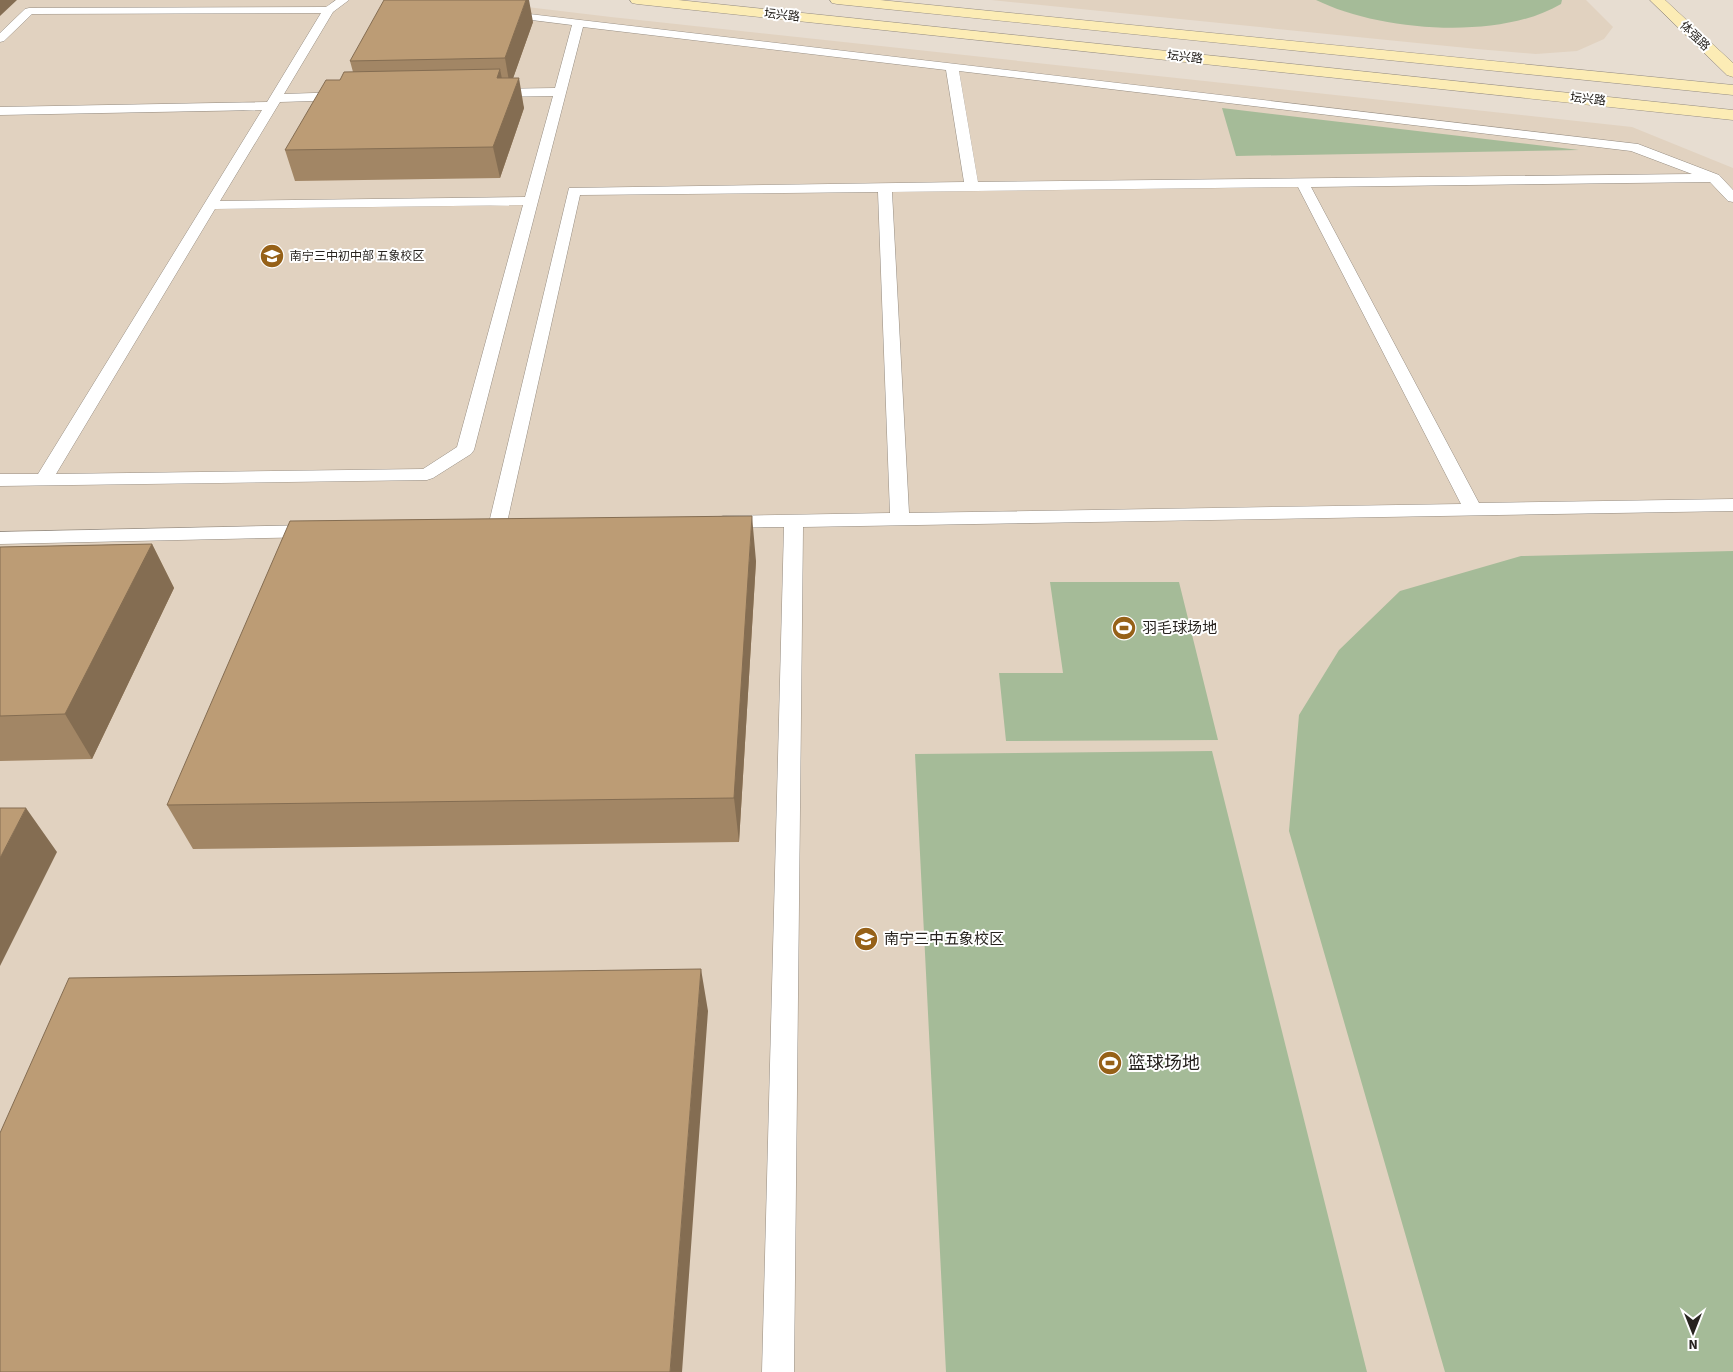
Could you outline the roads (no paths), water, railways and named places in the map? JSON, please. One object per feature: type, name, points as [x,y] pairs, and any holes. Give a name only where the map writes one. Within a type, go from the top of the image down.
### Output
[{"type":"street","name":"坛兴路","points":[[637,0],[766,7],[830,20],[1733,115]]},
{"type":"street","points":[[830,20],[831,0]]},
{"type":"street","name":"坛兴路","points":[[837,0],[1733,90]]},
{"type":"street","name":"体强路","points":[[1657,0],[1733,72]]},
{"type":"lane","points":[[176,10],[183,0]]},
{"type":"lane","points":[[43,480],[329,10],[343,0]]},
{"type":"lane","points":[[0,39],[29,11],[329,10]]},
{"type":"lane","points":[[491,12],[1633,147],[1714,178],[1733,198]]},
{"type":"lane","points":[[0,480],[427,474],[465,450],[578,23]]},
{"type":"lane","points":[[952,67],[972,187]]},
{"type":"lane","points":[[481,93],[559,92]]},
{"type":"lane","points":[[0,111],[273,102],[354,96]]},
{"type":"lane","points":[[497,527],[574,191],[1714,178]]},
{"type":"lane","points":[[1303,184],[1473,509]]},
{"type":"lane","points":[[885,187],[900,518]]},
{"type":"lane","points":[[210,205],[530,201]]},
{"type":"lane","points":[[705,522],[1733,505]]},
{"type":"lane","points":[[778,1372],[794,520]]},
{"type":"lane","points":[[478,527],[517,526]]},
{"type":"lane","points":[[0,538],[328,531]]},
{"type":"place","name":"南宁三中初中部 五象校区","points":[[272,256]]},
{"type":"place","name":"羽毛球场地","points":[[1124,628]]},
{"type":"place","name":"南宁三中五象校区","points":[[866,939]]},
{"type":"place","name":"篮球场地","points":[[1110,1063]]}]
